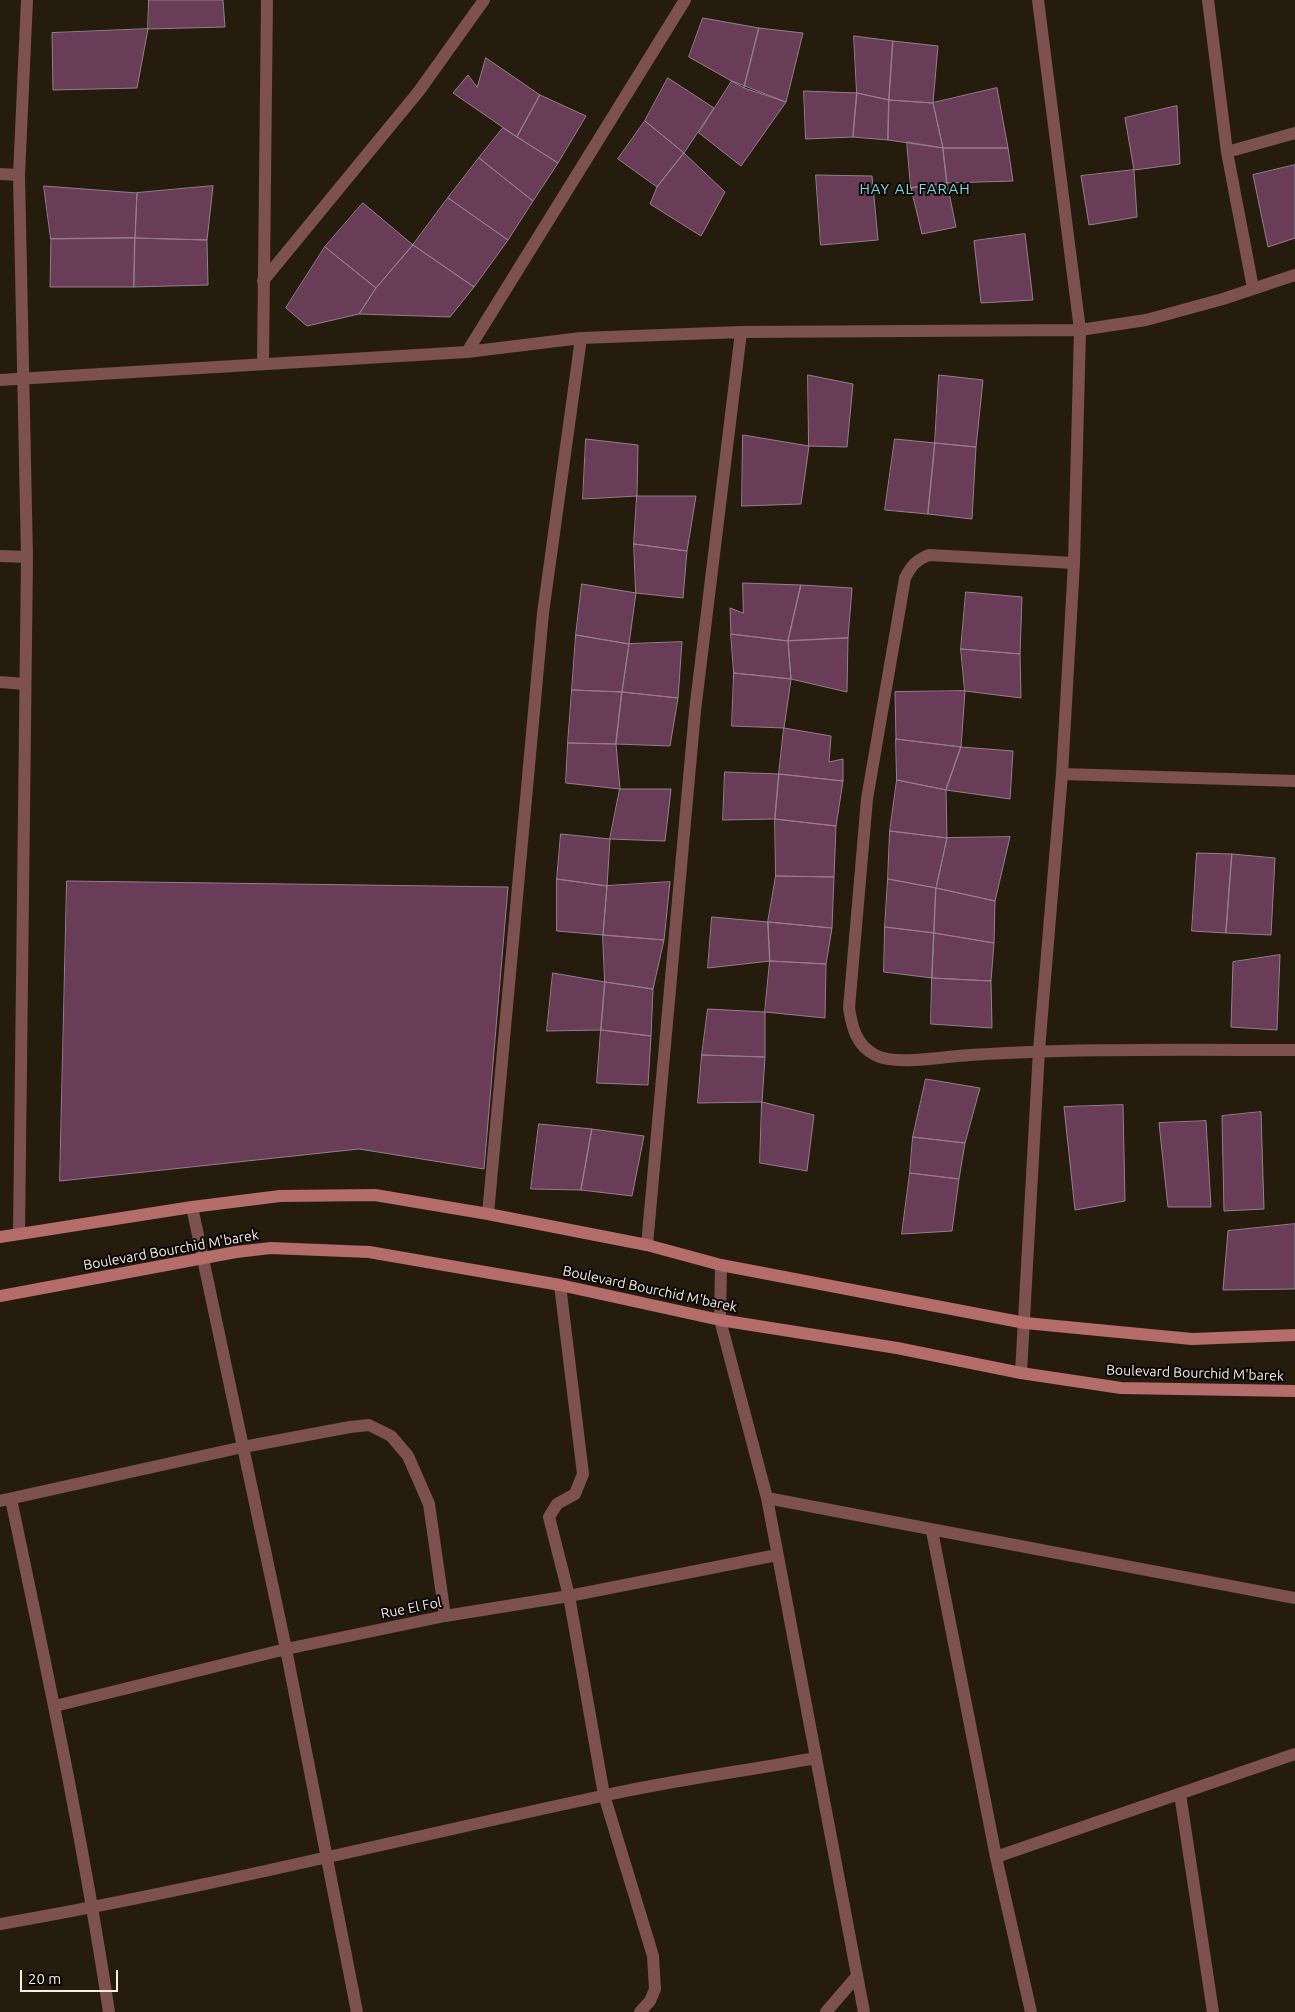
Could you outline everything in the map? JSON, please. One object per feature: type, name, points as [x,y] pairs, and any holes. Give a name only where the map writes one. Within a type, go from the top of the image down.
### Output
[{"type":"main road","points":[[0,1237],[280,1196],[375,1195],[488,1214],[647,1245],[721,1265],[1025,1323],[1192,1339],[1295,1335]]},
{"type":"main road","name":"Boulevard Bourchid M'barek","points":[[0,1296],[236,1252],[271,1248],[361,1251],[560,1285],[720,1320],[897,1348],[1021,1373],[1121,1388],[1295,1391]]},
{"type":"street","points":[[19,1234],[27,557],[20,175],[27,0]]},
{"type":"street","points":[[263,363],[267,0]]},
{"type":"street","points":[[263,281],[419,91],[484,0]]},
{"type":"street","points":[[466,352],[685,0]]},
{"type":"street","points":[[1021,1373],[1039,1050],[1062,774],[1074,563],[1080,330],[1038,0]]},
{"type":"street","points":[[1208,0],[1227,152],[1253,288]]},
{"type":"street","points":[[1227,152],[1295,133]]},
{"type":"street","points":[[0,174],[20,175]]},
{"type":"street","points":[[0,380],[466,352],[581,338],[741,332],[1080,330],[1146,320],[1223,299],[1295,275]]},
{"type":"street","points":[[647,1245],[695,711],[741,332]]},
{"type":"street","points":[[488,1214],[543,613],[581,338]]},
{"type":"street","points":[[1074,563],[929,555],[918,559],[911,566],[905,578],[867,799],[849,1008],[855,1037],[876,1056],[888,1059],[917,1060],[1039,1050],[1295,1050]]},
{"type":"street","points":[[0,556],[27,557]]},
{"type":"street","points":[[0,682],[24,684]]},
{"type":"street","points":[[1062,774],[1295,781]]},
{"type":"street","points":[[192,1208],[286,1649],[358,2012]]},
{"type":"street","points":[[721,1265],[720,1320],[766,1498],[864,2012]]},
{"type":"street","points":[[560,1285],[583,1461],[583,1474],[575,1494],[557,1504],[549,1518],[569,1596],[604,1795],[653,1956],[655,1989],[650,2001],[640,2012]]},
{"type":"street","points":[[109,2012],[93,1908],[55,1706],[5,1500],[243,1448],[350,1427],[369,1426],[391,1436],[408,1456],[429,1504],[445,1616]]},
{"type":"street","points":[[766,1498],[932,1531],[1295,1598]]},
{"type":"street","points":[[932,1531],[996,1857],[1031,2012]]},
{"type":"street","name":"Rue El Fol","points":[[55,1706],[286,1649],[445,1616],[569,1596],[777,1555]]},
{"type":"street","points":[[996,1857],[1295,1754]]},
{"type":"street","points":[[0,1924],[93,1908],[327,1859],[604,1795],[816,1758]]},
{"type":"street","points":[[1180,1794],[1213,2012]]},
{"type":"street","points":[[826,2012],[857,1976]]},
{"type":"building","points":[[149,0],[223,0],[225,27],[148,29]]},
{"type":"building","points":[[703,18],[759,28],[744,88],[689,57]]},
{"type":"building","points":[[759,28],[803,33],[786,102],[744,88]]},
{"type":"building","points":[[148,29],[137,88],[53,90],[52,33]]},
{"type":"building","points":[[854,36],[893,41],[889,100],[857,93]]},
{"type":"building","points":[[893,41],[938,46],[933,103],[889,100]]},
{"type":"building","points":[[486,58],[540,95],[517,137],[453,93],[468,75],[477,87]]},
{"type":"building","points":[[668,78],[714,108],[684,153],[645,121]]},
{"type":"building","points":[[732,81],[786,102],[741,166],[699,133]]},
{"type":"building","points":[[997,88],[1008,148],[943,148],[933,103]]},
{"type":"building","points":[[804,91],[857,93],[853,137],[806,139]]},
{"type":"building","points":[[857,93],[889,100],[888,140],[853,137]]},
{"type":"building","points":[[540,95],[586,116],[558,163],[517,137]]},
{"type":"building","points":[[889,100],[933,103],[943,148],[888,140]]},
{"type":"building","points":[[1177,106],[1180,164],[1134,170],[1125,118]]},
{"type":"building","points":[[645,121],[684,153],[657,187],[618,159]]},
{"type":"building","points":[[503,128],[558,163],[533,201],[479,158]]},
{"type":"building","points":[[907,142],[943,148],[947,183],[911,188]]},
{"type":"building","points":[[943,148],[1008,148],[1013,181],[947,183]]},
{"type":"building","points":[[684,153],[725,192],[701,236],[650,204],[657,187]]},
{"type":"building","points":[[479,158],[533,201],[508,240],[448,198]]},
{"type":"building","points":[[1295,165],[1295,238],[1268,247],[1253,175]]},
{"type":"building","points":[[1134,170],[1137,217],[1089,225],[1081,176]]},
{"type":"building","points":[[816,175],[872,176],[878,240],[821,245]]},
{"type":"building","points":[[947,183],[956,227],[922,234],[911,188]]},
{"type":"building","points":[[44,186],[137,193],[135,238],[51,239]]},
{"type":"building","points":[[213,186],[207,240],[135,238],[137,193]]},
{"type":"building","points":[[448,198],[508,240],[474,287],[413,245]]},
{"type":"building","points":[[363,203],[413,245],[376,288],[325,247]]},
{"type":"building","points":[[1025,234],[1033,300],[981,303],[974,241]]},
{"type":"building","points":[[135,238],[207,240],[208,285],[134,287]]},
{"type":"building","points":[[135,238],[134,287],[50,287],[51,239]]},
{"type":"building","points":[[413,245],[474,287],[450,317],[359,314],[376,288]]},
{"type":"building","points":[[325,247],[376,288],[359,314],[307,326],[286,308]]},
{"type":"building","points":[[808,375],[853,384],[847,447],[809,446]]},
{"type":"building","points":[[939,375],[983,380],[976,447],[935,443]]},
{"type":"building","points":[[743,435],[809,446],[801,504],[742,506]]},
{"type":"building","points":[[586,439],[638,445],[637,496],[583,499]]},
{"type":"building","points":[[895,439],[935,443],[928,514],[885,510]]},
{"type":"building","points":[[935,443],[976,447],[972,519],[928,514]]},
{"type":"building","points":[[637,496],[696,496],[687,551],[634,544]]},
{"type":"building","points":[[634,544],[687,551],[683,598],[636,593]]},
{"type":"building","points":[[743,583],[801,585],[788,641],[731,634],[730,608],[743,613]]},
{"type":"building","points":[[582,584],[636,593],[629,644],[576,635]]},
{"type":"building","points":[[801,585],[852,588],[848,638],[788,641]]},
{"type":"building","points":[[966,592],[1022,597],[1020,654],[961,649]]},
{"type":"building","points":[[731,634],[788,641],[791,679],[734,673]]},
{"type":"building","points":[[576,635],[629,644],[622,692],[572,690]]},
{"type":"building","points":[[848,638],[847,692],[791,679],[788,641]]},
{"type":"building","points":[[682,642],[678,698],[622,692],[629,644]]},
{"type":"building","points":[[961,649],[1020,654],[1021,698],[965,691]]},
{"type":"building","points":[[734,673],[791,679],[784,728],[732,726]]},
{"type":"building","points":[[572,690],[622,692],[616,744],[568,743]]},
{"type":"building","points":[[965,691],[961,747],[896,739],[895,692]]},
{"type":"building","points":[[622,692],[678,698],[670,746],[616,744]]},
{"type":"building","points":[[784,728],[831,736],[829,762],[843,759],[843,781],[779,774]]},
{"type":"building","points":[[896,739],[961,747],[946,790],[897,780]]},
{"type":"building","points":[[568,743],[616,744],[620,789],[566,783]]},
{"type":"building","points":[[961,747],[1013,751],[1010,799],[946,790]]},
{"type":"building","points":[[725,772],[779,774],[775,819],[723,820]]},
{"type":"building","points":[[779,774],[843,781],[836,826],[775,819]]},
{"type":"building","points":[[897,780],[946,790],[947,838],[890,831]]},
{"type":"building","points":[[620,789],[671,789],[665,841],[610,839]]},
{"type":"building","points":[[775,819],[836,826],[834,877],[776,876]]},
{"type":"building","points":[[890,831],[947,838],[936,888],[888,879]]},
{"type":"building","points":[[561,834],[610,839],[607,886],[557,879]]},
{"type":"building","points":[[1010,837],[995,901],[936,888],[947,838]]},
{"type":"building","points":[[1197,853],[1232,854],[1226,933],[1192,931]]},
{"type":"building","points":[[1232,854],[1275,858],[1271,935],[1226,933]]},
{"type":"building","points":[[776,876],[834,877],[832,928],[768,922]]},
{"type":"building","points":[[557,879],[607,886],[603,935],[557,931]]},
{"type":"building","points":[[888,879],[936,888],[934,933],[885,927]]},
{"type":"building","points":[[67,881],[508,887],[484,1169],[359,1149],[60,1181]]},
{"type":"building","points":[[670,882],[664,940],[603,935],[607,886]]},
{"type":"building","points":[[936,888],[995,901],[994,943],[934,933]]},
{"type":"building","points":[[712,917],[768,922],[770,961],[708,968]]},
{"type":"building","points":[[768,922],[832,928],[826,964],[770,961]]},
{"type":"building","points":[[885,927],[934,933],[932,978],[884,972]]},
{"type":"building","points":[[934,933],[994,943],[991,981],[932,978]]},
{"type":"building","points":[[603,935],[664,940],[653,989],[605,982]]},
{"type":"building","points":[[1280,955],[1277,1030],[1231,1027],[1233,962]]},
{"type":"building","points":[[770,961],[826,964],[825,1018],[765,1012]]},
{"type":"building","points":[[553,973],[605,982],[601,1030],[547,1031]]},
{"type":"building","points":[[932,978],[991,981],[992,1028],[931,1024]]},
{"type":"building","points":[[605,982],[653,989],[651,1036],[601,1030]]},
{"type":"building","points":[[708,1009],[765,1012],[765,1057],[702,1055]]},
{"type":"building","points":[[601,1030],[651,1036],[648,1085],[597,1083]]},
{"type":"building","points":[[702,1055],[765,1057],[762,1102],[698,1103]]},
{"type":"building","points":[[926,1079],[980,1088],[965,1143],[913,1137]]},
{"type":"building","points":[[762,1102],[814,1115],[807,1171],[760,1163]]},
{"type":"building","points":[[1123,1105],[1125,1201],[1075,1210],[1064,1107]]},
{"type":"building","points":[[1261,1112],[1264,1209],[1224,1211],[1222,1116]]},
{"type":"building","points":[[1206,1121],[1211,1207],[1168,1207],[1159,1123]]},
{"type":"building","points":[[539,1124],[592,1129],[581,1190],[531,1189]]},
{"type":"building","points":[[592,1129],[644,1136],[632,1196],[581,1190]]},
{"type":"building","points":[[913,1137],[965,1143],[959,1179],[910,1173]]},
{"type":"building","points":[[910,1173],[959,1179],[952,1231],[902,1234]]},
{"type":"building","points":[[1295,1224],[1295,1289],[1223,1290],[1228,1231]]},
{"type":"district","name":"HAY AL FARAH","points":[[915,189]]}]
